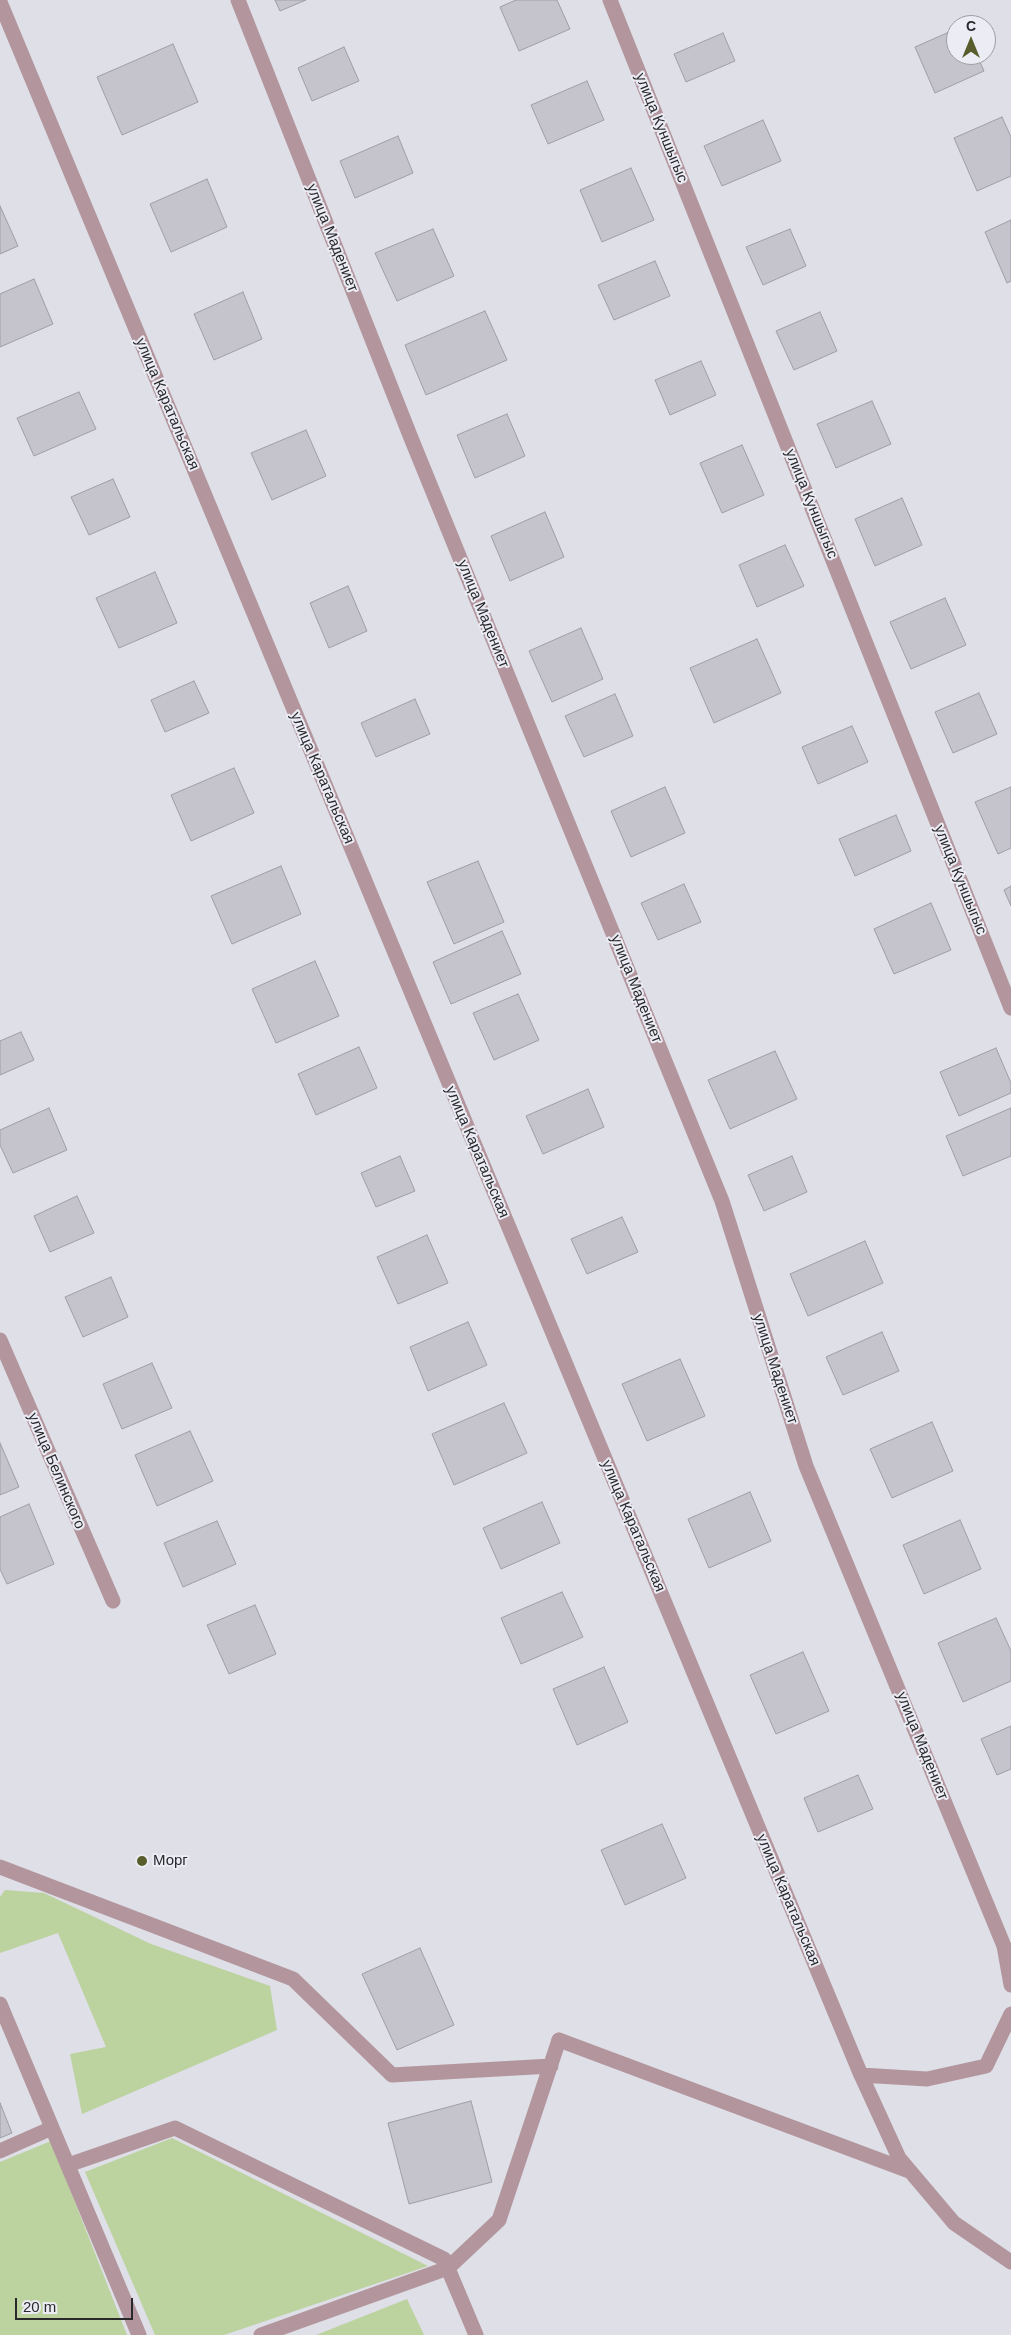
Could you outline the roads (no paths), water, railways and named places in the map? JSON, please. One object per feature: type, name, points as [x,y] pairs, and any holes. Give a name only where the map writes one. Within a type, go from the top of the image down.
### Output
[{"type":"street","name":"улица Мадениет","points":[[238,0],[411,438],[722,1201],[806,1466],[1004,1946],[1011,1985]]},
{"type":"street","name":"улица Куншыгыс","points":[[610,0],[1011,1008]]},
{"type":"street","name":"улица Каратальская","points":[[0,2],[861,2075],[898,2158],[954,2223],[1011,2262]]},
{"type":"street","name":"улица Белинского","points":[[0,1340],[113,1601]]},
{"type":"street","points":[[0,1867],[293,1979],[392,2075],[551,2066]]},
{"type":"street","points":[[0,2004],[139,2335]]},
{"type":"street","points":[[861,2075],[927,2079],[986,2066],[1011,2014]]},
{"type":"street","points":[[261,2335],[448,2268],[499,2220],[560,2040],[910,2172]]},
{"type":"street","points":[[0,2151],[52,2128]]},
{"type":"street","points":[[68,2165],[175,2128],[444,2258],[476,2335]]},
{"type":"place","name":"Морг","points":[[142,1861]]}]
